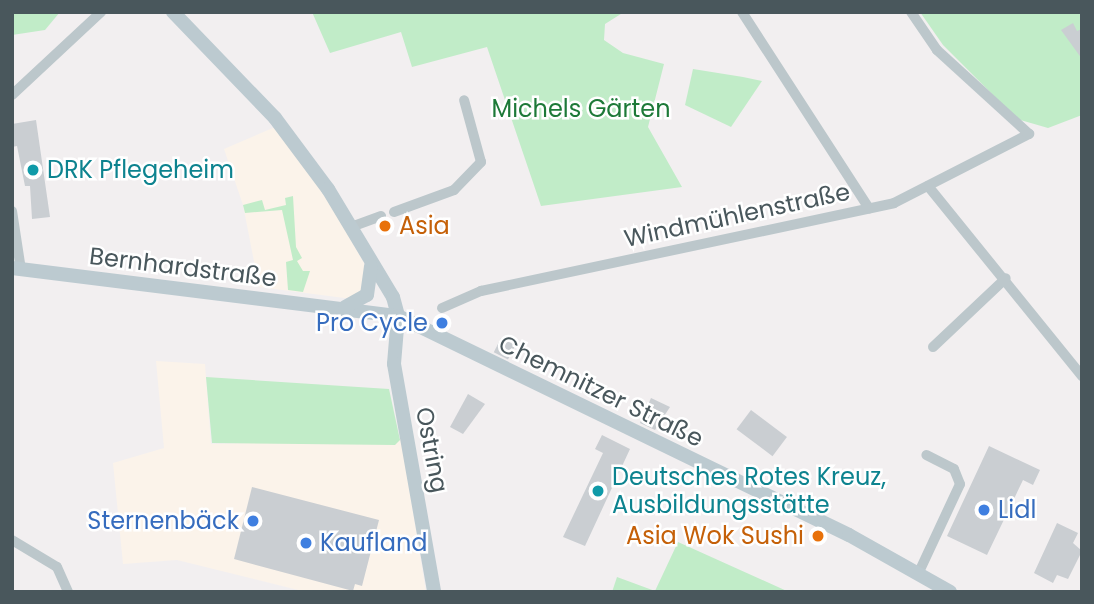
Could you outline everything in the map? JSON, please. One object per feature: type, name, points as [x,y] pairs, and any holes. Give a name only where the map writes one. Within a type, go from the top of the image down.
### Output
[{"type":"street","points":[[12,95],[101,12]]},
{"type":"street","points":[[173,12],[275,118],[351,227],[398,316]]},
{"type":"street","points":[[741,12],[869,208]]},
{"type":"street","name":"Windmühlenstraße","points":[[442,308],[481,291],[869,208],[928,186],[1029,134],[937,50],[911,12]]},
{"type":"street","points":[[394,212],[454,190],[481,162],[464,100]]},
{"type":"street","points":[[928,186],[1006,278],[1082,376]]},
{"type":"street","name":"Bernhardstraße","points":[[12,211],[17,269],[398,316]]},
{"type":"street","points":[[351,227],[381,216]]},
{"type":"street","points":[[344,308],[372,288],[371,261]]},
{"type":"street","points":[[933,347],[1006,278]]},
{"type":"street","name":"Chemnitzer Straße","points":[[398,316],[919,572],[950,592]]},
{"type":"street","name":"Ostring","points":[[398,316],[394,365],[434,592]]},
{"type":"street","points":[[919,572],[960,484],[954,469],[926,455]]},
{"type":"street","points":[[12,540],[57,566],[68,592]]},
{"type":"shaded area","points":[[275,127],[322,189],[369,272],[368,284],[352,299],[259,287],[243,205],[224,149]]},
{"type":"shaded area","points":[[156,361],[205,364],[211,444],[401,439],[426,592],[306,592],[177,560],[123,564],[113,463],[164,448]]},
{"type":"green space","points":[[12,12],[60,12],[45,30],[12,35]]},
{"type":"green space","name":"Michels Gärten","points":[[312,12],[624,12],[605,24],[604,40],[623,53],[664,64],[648,127],[682,187],[541,206],[487,47],[412,67],[401,32],[330,53]]},
{"type":"green space","points":[[920,12],[1082,12],[1082,115],[1048,128],[1017,119],[943,45]]},
{"type":"green space","name":"Michels Gärten","points":[[693,69],[762,81],[731,127],[685,105]]},
{"type":"green space","points":[[293,196],[296,247],[302,258],[297,261],[303,271],[310,271],[303,292],[288,290],[286,262],[293,260],[282,210],[245,213],[243,205],[262,200],[265,210],[286,205],[285,198]]},
{"type":"green space","points":[[206,377],[389,389],[400,440],[395,445],[212,443]]},
{"type":"green space","points":[[678,542],[789,592],[612,592],[617,577],[655,591]]},
{"type":"building","points":[[1073,23],[1077,31],[1082,29],[1082,59],[1061,30]]},
{"type":"building","name":"DRK Pflegeheim","points":[[36,120],[50,217],[32,219],[30,186],[25,186],[17,146],[12,147],[12,124]]},
{"type":"building","points":[[501,338],[515,345],[508,360],[494,352]]},
{"type":"building","points":[[468,394],[485,404],[463,434],[450,427]]},
{"type":"building","points":[[651,398],[670,407],[655,430],[640,423]]},
{"type":"building","points":[[751,410],[787,437],[772,456],[737,429]]},
{"type":"building","name":"Deutsches Rotes Kreuz, Ausbildungsstätte","points":[[602,435],[630,449],[585,546],[563,537],[603,453],[595,449]]},
{"type":"building","name":"Lidl","points":[[989,446],[1040,470],[1033,485],[1023,480],[987,555],[947,536]]},
{"type":"building","name":"Kaufland","points":[[252,487],[379,520],[362,586],[355,584],[353,591],[234,559]]},
{"type":"building","points":[[1057,523],[1078,533],[1073,543],[1082,551],[1068,579],[1057,575],[1053,583],[1034,573]]},
{"type":"place","name":"DRK Pflegeheim","points":[[33,170]]},
{"type":"place","name":"Asia","points":[[385,226]]},
{"type":"place","name":"Pro Cycle","points":[[442,323]]},
{"type":"place","name":"Deutsches Rotes Kreuz, Ausbildungsstätte","points":[[598,491]]},
{"type":"place","name":"Lidl","points":[[984,510]]},
{"type":"place","name":"Sternenbäck","points":[[253,521]]},
{"type":"place","name":"Asia Wok Sushi","points":[[818,536]]},
{"type":"place","name":"Kaufland","points":[[306,543]]}]
